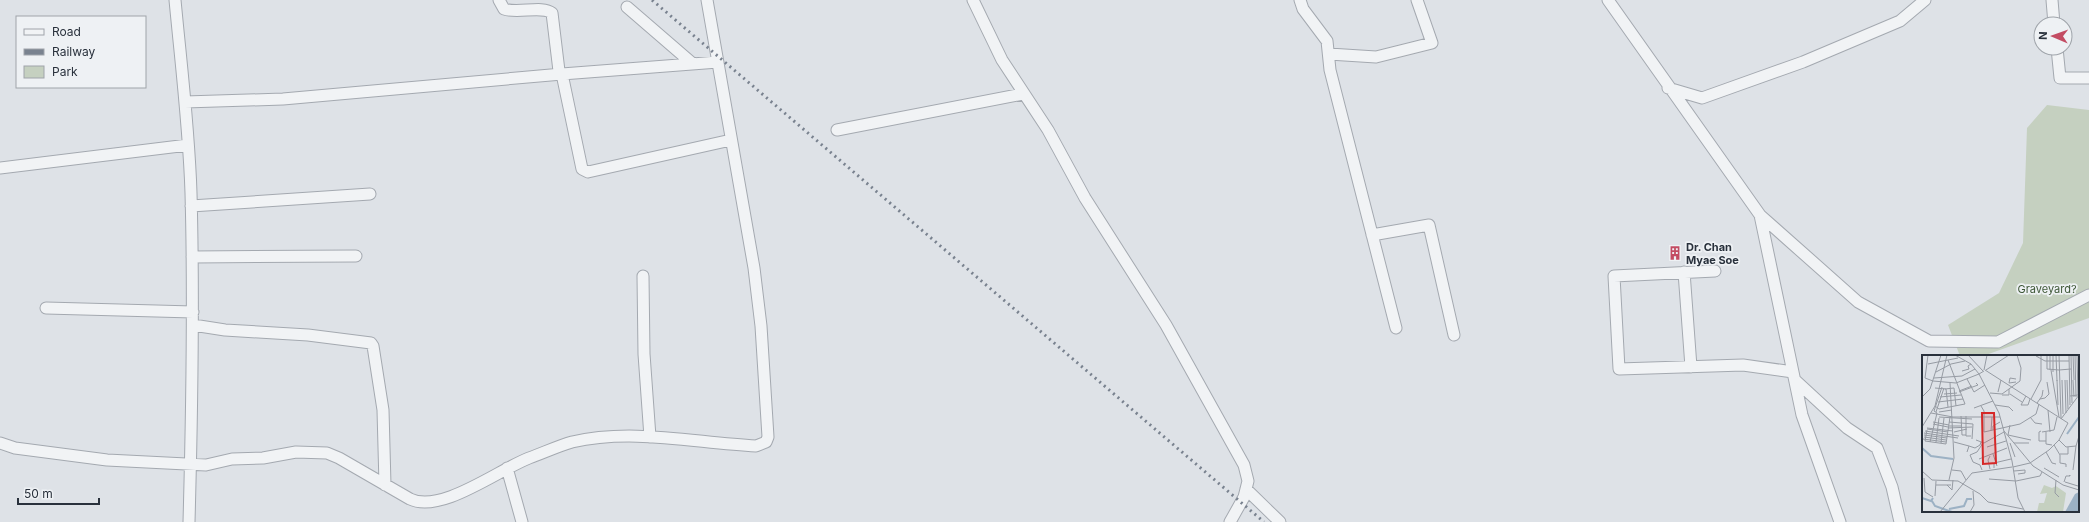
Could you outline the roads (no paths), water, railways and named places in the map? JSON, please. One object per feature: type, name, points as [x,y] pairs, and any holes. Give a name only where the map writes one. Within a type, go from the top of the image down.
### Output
[{"type":"street","points":[[174,0],[185,102],[191,206],[193,312],[189,522]]},
{"type":"street","points":[[499,0],[504,9],[510,11],[548,10],[552,13],[559,71],[562,74],[582,169],[588,172],[731,140]]},
{"type":"street","points":[[0,443],[15,448],[107,460],[191,463],[206,465],[232,459],[263,458],[296,452],[327,453],[339,458],[414,501],[428,504],[459,494],[506,468],[571,443],[611,437],[650,437],[756,446],[766,442],[768,437],[761,326],[756,282],[745,211],[707,0]]},
{"type":"street","points":[[973,0],[1002,60],[1048,130],[1085,198],[1166,325],[1244,465],[1248,481],[1244,497],[1230,522]]},
{"type":"street","points":[[1300,0],[1303,9],[1327,41],[1330,70],[1396,328]]},
{"type":"street","points":[[1329,54],[1376,57],[1432,44],[1417,0]]},
{"type":"street","points":[[1608,0],[1668,88],[1760,215],[1858,302],[1929,341],[1998,342],[2089,295]]},
{"type":"street","points":[[1668,88],[1702,98],[1803,62],[1900,22],[1925,0]]},
{"type":"street","points":[[2052,0],[2053,16]]},
{"type":"street","points":[[627,7],[693,64]]},
{"type":"street","points":[[2058,56],[2060,78],[2089,78]]},
{"type":"street","points":[[185,102],[283,99],[562,74],[718,62]]},
{"type":"street","points":[[837,130],[1023,94]]},
{"type":"street","points":[[0,168],[188,145]]},
{"type":"street","points":[[191,206],[370,194]]},
{"type":"street","points":[[1760,215],[1802,415],[1840,522]]},
{"type":"street","points":[[1372,235],[1429,225],[1454,335]]},
{"type":"street","points":[[192,257],[356,256]]},
{"type":"street","points":[[1715,271],[1614,276],[1619,369],[1743,365],[1794,376],[1847,428],[1877,448],[1892,487],[1900,522]]},
{"type":"street","points":[[1684,272],[1691,367]]},
{"type":"street","points":[[643,276],[644,354],[650,437]]},
{"type":"street","points":[[46,308],[193,312]]},
{"type":"street","points":[[192,325],[225,330],[308,335],[371,343],[373,346],[383,410],[385,485]]},
{"type":"street","points":[[506,468],[522,522]]},
{"type":"street","points":[[1246,489],[1280,522]]},
{"type":"railway","points":[[652,0],[1264,522]]},
{"type":"place","name":"Dr. Chan Myae Soe","points":[[1675,253]]},
{"type":"park label","name":"Graveyard?","points":[[2047,289]]}]
